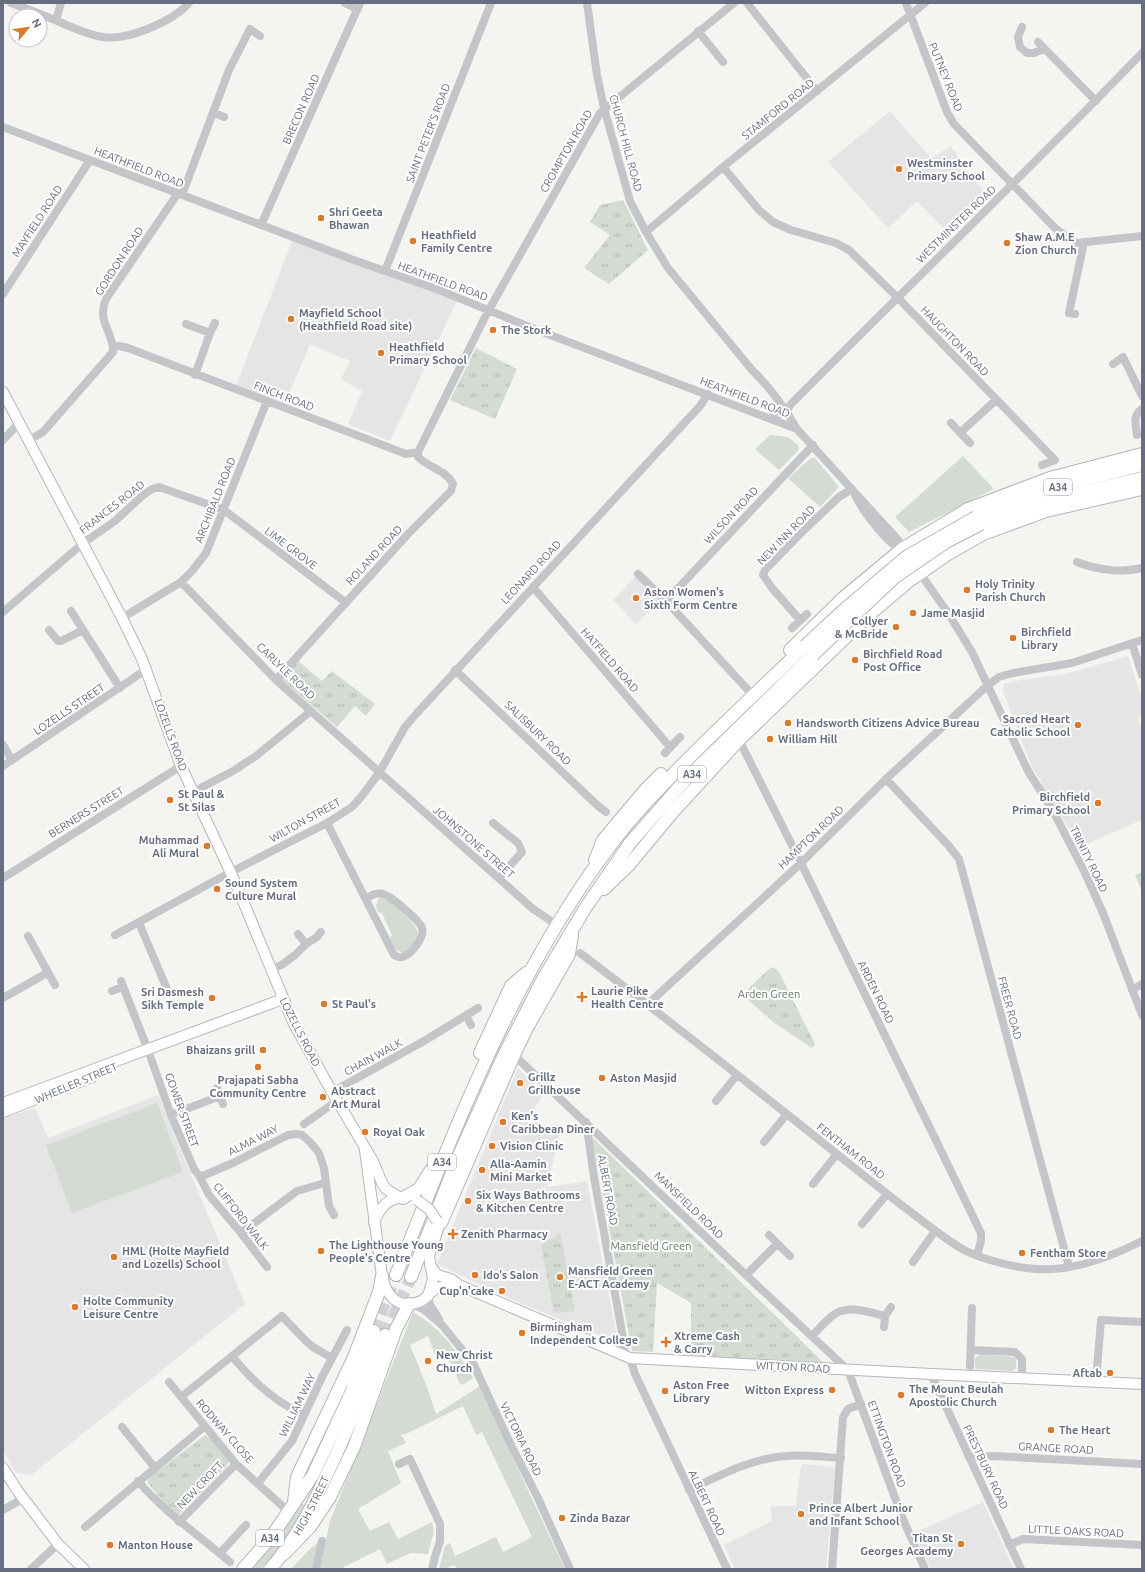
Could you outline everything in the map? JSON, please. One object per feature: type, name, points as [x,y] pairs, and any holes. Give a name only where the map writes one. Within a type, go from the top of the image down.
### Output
[{"type":"highway","points":[[587,880],[603,840],[645,790],[843,598],[866,578],[968,509],[1050,478],[1142,454]]},
{"type":"highway","name":"A34","points":[[980,525],[985,512],[1046,490],[1142,466]]},
{"type":"highway","name":"A34","points":[[411,1277],[460,1155],[504,1055],[544,977],[586,906],[630,843],[687,778],[809,651],[846,608],[906,557],[1018,510],[1051,500],[1142,478]]},
{"type":"highway","points":[[903,552],[939,535],[1142,489]]},
{"type":"highway","points":[[866,578],[890,576],[903,577],[918,571],[948,554],[980,525]]},
{"type":"highway","points":[[586,906],[629,865],[672,813],[739,740],[918,571]]},
{"type":"highway","name":"A34","points":[[396,1275],[490,1049],[531,969],[587,880],[619,835],[649,798],[721,725],[809,651]]},
{"type":"highway","points":[[437,1225],[527,1028],[568,954],[574,926]]},
{"type":"highway","points":[[401,1198],[419,1189],[428,1177],[475,1063],[503,1002],[511,986],[531,969]]},
{"type":"highway","points":[[291,1508],[297,1477],[354,1357],[378,1292],[382,1276]]},
{"type":"highway","points":[[284,1554],[310,1527],[332,1494],[354,1447],[396,1329],[410,1304]]},
{"type":"highway","name":"HIGH STREET","points":[[243,1569],[272,1536],[316,1468],[380,1333],[344,1437],[303,1524],[284,1554],[270,1569]]},
{"type":"main road","name":"LOZELLS ROAD","points":[[3,392],[122,618],[147,669],[182,766],[231,872],[283,999],[306,1048],[373,1161],[386,1189],[401,1198]]},
{"type":"main road","name":"WHEELER STREET","points":[[3,1103],[283,999]]},
{"type":"main road","name":"WHEELER STREET","points":[[3,1112],[104,1072],[148,1050]]},
{"type":"main road","points":[[3,1108],[18,1102],[26,1103]]},
{"type":"main road","name":"LOZELLS ROAD","points":[[364,1146],[382,1276],[386,1288],[394,1299],[401,1304],[410,1304]]},
{"type":"main road","points":[[374,1223],[381,1209],[392,1199],[401,1198],[417,1200],[429,1209],[437,1225],[429,1256],[433,1279],[428,1296]]},
{"type":"main road","name":"WITTON ROAD","points":[[430,1265],[437,1275],[451,1279],[459,1285],[627,1357],[848,1370],[1142,1384]]},
{"type":"main road","points":[[410,1304],[428,1296],[434,1289],[459,1285]]},
{"type":"main road","points":[[3,1468],[58,1544],[84,1569]]},
{"type":"street","points":[[11,3],[78,30],[104,38],[123,36],[149,29],[179,13],[189,3]]},
{"type":"street","points":[[56,20],[61,3]]},
{"type":"street","points":[[345,3],[359,6]]},
{"type":"street","name":"SAINT PETER'S ROAD","points":[[385,271],[491,3]]},
{"type":"street","name":"CHURCH HILL ROAD","points":[[587,3],[604,108],[630,201],[646,232],[668,268],[752,370],[775,402],[787,411]]},
{"type":"street","name":"CROMPTON ROAD","points":[[489,310],[600,113],[604,108],[734,3]]},
{"type":"street","points":[[747,3],[817,91]]},
{"type":"street","name":"PUTNEY ROAD","points":[[906,3],[947,112],[954,124],[1056,229],[1073,241],[1084,242]]},
{"type":"street","name":"STAMFORD ROAD","points":[[646,232],[723,167],[924,3]]},
{"type":"street","name":"BRECON ROAD","points":[[261,225],[359,6]]},
{"type":"street","points":[[1022,27],[1018,36],[1020,47],[1027,53],[1034,53],[1043,49]]},
{"type":"street","name":"GORDON ROAD","points":[[113,347],[105,327],[102,314],[106,299],[180,194],[214,113],[229,70],[250,29],[260,36]]},
{"type":"street","points":[[698,31],[723,62]]},
{"type":"street","points":[[1038,42],[1043,49],[1096,101]]},
{"type":"street","name":"WESTMINSTER ROAD","points":[[770,418],[787,411],[790,405],[897,297],[1096,101],[1142,53]]},
{"type":"street","points":[[214,113],[224,117]]},
{"type":"street","name":"HEATHFIELD ROAD","points":[[3,127],[261,225],[439,290],[798,429],[852,489],[860,506],[883,534],[896,548],[903,552],[918,571]]},
{"type":"street","name":"MAYFIELD ROAD","points":[[3,294],[90,160]]},
{"type":"street","name":"HAUGHTON ROAD","points":[[723,167],[759,210],[773,222],[791,230],[836,243],[849,250],[897,297],[1055,460],[1042,465]]},
{"type":"street","points":[[1075,314],[1069,313],[1084,242],[1142,236]]},
{"type":"street","points":[[418,452],[489,310]]},
{"type":"street","points":[[196,374],[210,333],[216,323]]},
{"type":"street","points":[[186,324],[210,333]]},
{"type":"street","name":"FINCH ROAD","points":[[113,347],[119,346],[128,348],[406,454],[418,452]]},
{"type":"street","points":[[29,440],[43,432],[113,352],[113,347]]},
{"type":"street","points":[[1113,364],[1123,357],[1142,396]]},
{"type":"street","name":"LEONARD ROAD","points":[[379,773],[405,727],[455,670],[700,406],[708,394]]},
{"type":"street","points":[[961,432],[996,400]]},
{"type":"street","name":"ARCHIBALD ROAD","points":[[122,618],[181,582],[206,553],[267,401]]},
{"type":"street","points":[[1137,435],[1135,419],[1138,411],[1142,409]]},
{"type":"street","points":[[787,411],[798,429]]},
{"type":"street","points":[[3,440],[19,423]]},
{"type":"street","points":[[951,423],[970,443]]},
{"type":"street","name":"WILSON ROAD","points":[[666,601],[813,445]]},
{"type":"street","name":"ROLAND ROAD","points":[[276,680],[345,602],[451,490],[453,484],[450,478],[422,462],[418,458],[418,452]]},
{"type":"street","name":"FRANCES ROAD","points":[[82,544],[115,521],[142,496],[152,489],[159,487],[224,510]]},
{"type":"street","name":"NEW INN ROAD","points":[[792,628],[803,617],[772,588],[763,574],[765,570],[804,530],[839,497],[852,489]]},
{"type":"street","name":"LIME GROVE","points":[[224,510],[345,602]]},
{"type":"street","points":[[3,612],[82,544]]},
{"type":"street","points":[[1077,562],[1106,570],[1128,571],[1142,568]]},
{"type":"street","name":"TRINITY ROAD","points":[[918,571],[948,613],[972,652],[1028,771],[1052,809],[1085,873],[1103,913],[1142,1016]]},
{"type":"street","points":[[638,574],[666,601],[748,690]]},
{"type":"street","name":"CARLYLE ROAD","points":[[181,582],[276,680],[379,773]]},
{"type":"street","name":"HATFIELD ROAD","points":[[533,587],[667,750],[680,737]]},
{"type":"street","points":[[71,611],[120,688]]},
{"type":"street","points":[[49,630],[58,641],[62,641],[83,630]]},
{"type":"street","name":"HAMPTON ROAD","points":[[648,1004],[801,863],[886,779],[988,685],[999,677],[1012,673],[1072,664],[1142,640]]},
{"type":"street","points":[[1132,643],[1142,675]]},
{"type":"street","name":"LOZELLS STREET","points":[[3,766],[147,669]]},
{"type":"street","name":"SALISBURY ROAD","points":[[455,670],[606,812]]},
{"type":"street","points":[[193,792],[233,771],[256,756],[311,711]]},
{"type":"street","name":"ARDEN ROAD","points":[[739,740],[801,863],[981,1233],[978,1255]]},
{"type":"street","points":[[3,745],[12,760]]},
{"type":"street","name":"BERNERS STREET","points":[[3,878],[182,766]]},
{"type":"street","name":"WILTON STREET","points":[[114,935],[139,923],[231,872],[327,823],[352,807],[379,773]]},
{"type":"street","name":"JOHNSTONE STREET","points":[[379,773],[536,912],[557,926]]},
{"type":"street","name":"FREER ROAD","points":[[886,779],[948,845],[958,859],[1069,1267]]},
{"type":"street","points":[[327,823],[394,955],[400,958],[406,956],[420,940],[422,928],[393,899],[383,894],[374,894],[366,898]]},
{"type":"street","points":[[493,823],[518,843],[522,852],[499,878]]},
{"type":"street","points":[[139,923],[167,989]]},
{"type":"street","points":[[271,970],[291,958],[321,932]]},
{"type":"street","points":[[298,934],[306,944]]},
{"type":"street","points":[[28,936],[47,973],[55,985]]},
{"type":"street","name":"FENTHAM ROAD","points":[[580,953],[648,1004],[887,1194],[935,1231],[965,1250],[1026,1268],[1069,1267],[1106,1258],[1142,1241]]},
{"type":"street","points":[[3,998],[47,973]]},
{"type":"street","name":"GOWER STREET","points":[[112,991],[122,984],[148,1050],[170,1115],[194,1169],[200,1177]]},
{"type":"street","points":[[1132,990],[1142,984]]},
{"type":"street","name":"CHAIN WALK","points":[[304,1124],[334,1096],[426,1043],[478,1008]]},
{"type":"street","points":[[466,1016],[471,1026]]},
{"type":"street","name":"MANSFIELD ROAD","points":[[514,1055],[848,1370]]},
{"type":"street","points":[[716,1101],[737,1075]]},
{"type":"street","points":[[170,1115],[220,1096]]},
{"type":"street","points":[[764,1142],[787,1114]]},
{"type":"street","name":"ALBERT ROAD","points":[[586,1122],[594,1177],[627,1357],[727,1569]]},
{"type":"street","name":"ALMA WAY","points":[[200,1177],[233,1163],[281,1137],[296,1134],[302,1135],[319,1153],[324,1168],[329,1206],[334,1215]]},
{"type":"street","points":[[813,1184],[837,1154]]},
{"type":"street","name":"CLIFFORD WALK","points":[[200,1177],[209,1195],[267,1267]]},
{"type":"street","points":[[241,1233],[297,1191],[325,1183]]},
{"type":"street","points":[[862,1224],[887,1194]]},
{"type":"street","points":[[913,1262],[935,1231]]},
{"type":"street","points":[[769,1235],[790,1256]]},
{"type":"street","points":[[746,1275],[777,1244]]},
{"type":"street","name":"VICTORIA ROAD","points":[[428,1296],[430,1305],[442,1325],[472,1363],[537,1496],[570,1569]]},
{"type":"street","name":"VICTORIA ROAD","points":[[410,1304],[423,1308],[442,1325]]},
{"type":"street","points":[[884,1327],[885,1316],[891,1307]]},
{"type":"street","points":[[970,1366],[972,1308]]},
{"type":"street","points":[[812,1336],[835,1314],[848,1309],[861,1310],[885,1316]]},
{"type":"street","points":[[181,1397],[282,1316],[313,1347],[332,1358]]},
{"type":"street","points":[[1096,1381],[1101,1320],[1142,1322]]},
{"type":"street","name":"WILLIAM WAY","points":[[258,1483],[292,1441],[347,1330]]},
{"type":"street","points":[[970,1350],[1015,1352],[1022,1359],[1022,1378]]},
{"type":"street","points":[[232,1356],[275,1400],[304,1415]]},
{"type":"street","name":"ETTINGTON ROAD","points":[[848,1370],[902,1517],[925,1569]]},
{"type":"street","name":"PRESTBURY ROAD","points":[[931,1374],[1021,1569]]},
{"type":"street","name":"RODWAY CLOSE","points":[[169,1382],[236,1464],[291,1508]]},
{"type":"street","points":[[832,1569],[843,1417],[848,1409],[860,1404]]},
{"type":"street","points":[[85,1527],[205,1426]]},
{"type":"street","points":[[122,1428],[155,1468]]},
{"type":"street","points":[[689,1490],[740,1466],[764,1459],[787,1455],[841,1458]]},
{"type":"street","name":"GRANGE ROAD","points":[[969,1457],[995,1456],[1142,1464]]},
{"type":"street","points":[[399,1464],[410,1459],[440,1524],[440,1541],[434,1557],[432,1569]]},
{"type":"street","name":"NEW CROFT","points":[[179,1522],[236,1464]]},
{"type":"street","points":[[138,1482],[179,1522],[230,1562]]},
{"type":"street","points":[[3,1510],[24,1498]]},
{"type":"street","points":[[220,1553],[246,1525]]},
{"type":"street","name":"LITTLE OAKS ROAD","points":[[1009,1545],[1023,1539],[1142,1545]]},
{"type":"street","points":[[316,1569],[322,1541]]},
{"type":"street","points":[[31,1569],[58,1544]]},
{"type":"shaded area","name":"Westminster Primary School","points":[[890,111],[931,158],[951,146],[969,175],[989,196],[950,235],[917,201],[888,228],[828,162]]},
{"type":"shaded area","name":"Heathfield Primary School","points":[[292,241],[457,301],[390,441],[348,424],[362,391],[341,379],[350,361],[310,344],[285,403],[236,386]]},
{"type":"shaded area","name":"Aston Women's Sixth Form Centre","points":[[636,576],[660,601],[636,624],[613,600]]},
{"type":"shaded area","name":"Sacred Heart Catholic School","points":[[1128,656],[1142,699],[1142,715],[1138,716],[1142,733],[1142,820],[1080,847],[1043,787],[1041,780],[1032,768],[1003,691],[1004,684],[1020,680],[1065,674]]},
{"type":"shaded area","points":[[518,1068],[544,1093],[528,1119],[560,1132],[547,1187],[587,1181],[618,1343],[508,1298],[437,1264]]},
{"type":"shaded area","name":"HML (Holte Mayfield and Lozells) School","points":[[158,1095],[245,1304],[31,1475],[16,1472],[3,1451],[3,1118],[35,1108],[48,1138]]},
{"type":"shaded area","name":"Prince Albert Junior and Infant School","points":[[802,1464],[835,1467],[826,1569],[735,1569],[724,1545],[772,1521],[770,1506],[796,1506]]},
{"type":"shaded area","name":"Titan St Georges Academy","points":[[983,1502],[1014,1569],[931,1569],[914,1533]]},
{"type":"green space","points":[[623,200],[648,250],[609,284],[584,268],[610,235],[590,222],[600,205]]},
{"type":"green space","points":[[476,348],[517,369],[495,419],[450,400]]},
{"type":"green space","points":[[770,435],[788,437],[799,446],[798,451],[779,470],[755,449]]},
{"type":"green space","points":[[963,456],[994,489],[909,532],[895,517]]},
{"type":"green space","points":[[811,458],[815,458],[839,487],[820,507],[788,478]]},
{"type":"green space","points":[[298,661],[322,681],[332,671],[375,704],[366,716],[355,706],[337,727],[281,679]]},
{"type":"green space","points":[[1142,872],[1142,891],[1135,875]]},
{"type":"green space","points":[[380,898],[386,898],[412,922],[416,928],[418,938],[416,943],[403,953],[396,950],[390,938],[392,935],[382,913],[378,912],[376,907]]},
{"type":"green space","name":"Arden Green","points":[[773,967],[779,972],[815,1044],[812,1048],[773,1022],[746,998],[745,992]]},
{"type":"green space","points":[[157,1103],[183,1172],[72,1213],[46,1145]]},
{"type":"green space","name":"Mansfield Green","points":[[592,1137],[825,1364],[691,1355],[691,1303],[657,1283],[653,1352],[632,1351]]},
{"type":"green space","points":[[560,1233],[575,1311],[554,1313],[541,1245]]},
{"type":"green space","points":[[413,1312],[432,1325],[448,1341],[473,1378],[462,1385],[459,1382],[445,1350],[435,1355],[428,1336],[410,1345],[436,1414],[480,1386],[565,1569],[457,1569],[454,1565],[444,1569],[439,1569],[445,1546],[450,1543],[455,1556],[496,1537],[503,1552],[532,1537],[482,1432],[476,1435],[463,1406],[406,1434],[401,1435],[406,1443],[388,1451],[401,1483],[358,1509],[370,1531],[389,1522],[398,1539],[432,1522],[434,1531],[428,1554],[411,1553],[387,1564],[380,1549],[340,1569],[320,1569],[330,1521]]},
{"type":"green space","points":[[981,1354],[1013,1357],[1016,1359],[1016,1368],[1013,1371],[975,1369],[975,1358]]},
{"type":"green space","points":[[205,1435],[212,1440],[229,1461],[227,1466],[179,1515],[173,1514],[148,1483],[148,1478]]},
{"type":"green space","points":[[301,1503],[307,1507],[280,1548],[260,1569],[249,1569]]},
{"type":"green space","points":[[318,1543],[313,1569],[291,1569],[311,1548]]},
{"type":"tunnel","points":[[374,1331],[396,1275]]},
{"type":"tunnel","points":[[385,1335],[411,1277]]},
{"type":"place","name":"Westminster Primary School","points":[[899,169]]},
{"type":"place","name":"Shri Geeta Bhawan","points":[[321,218]]},
{"type":"place","name":"Heathfield Family Centre","points":[[413,241]]},
{"type":"place","name":"Shaw A.M.E Zion Church","points":[[1007,243]]},
{"type":"place","name":"Mayfield School (Heathfield Road site)","points":[[291,319]]},
{"type":"place","name":"The Stork","points":[[493,330]]},
{"type":"place","name":"Heathfield Primary School","points":[[381,353]]},
{"type":"place","name":"Holy Trinity Parish Church","points":[[967,590]]},
{"type":"place","name":"Aston Women's Sixth Form Centre","points":[[636,598]]},
{"type":"place","name":"Jame Masjid","points":[[913,613]]},
{"type":"place","name":"Collyer & McBride","points":[[896,627]]},
{"type":"place","name":"Birchfield Library","points":[[1013,638]]},
{"type":"place","name":"Birchfield Road Post Office","points":[[855,660]]},
{"type":"place","name":"Handsworth Citizens Advice Bureau","points":[[788,723]]},
{"type":"place","name":"Sacred Heart Catholic School","points":[[1078,725]]},
{"type":"place","name":"William Hill","points":[[770,739]]},
{"type":"place","name":"St Paul & St Silas","points":[[170,800]]},
{"type":"place","name":"Birchfield Primary School","points":[[1098,803]]},
{"type":"place","name":"Muhammad Ali Mural","points":[[207,846]]},
{"type":"place","name":"Sound System Culture Mural","points":[[217,889]]},
{"type":"place","name":"Laurie Pike Health Centre","points":[[582,997]]},
{"type":"place","name":"Sri Dasmesh Sikh Temple","points":[[212,998]]},
{"type":"place","name":"St Paul's","points":[[324,1004]]},
{"type":"place","name":"Bhaizans grill","points":[[263,1050]]},
{"type":"place","name":"Prajapati Sabha Community Centre","points":[[258,1067]]},
{"type":"place","name":"Aston Masjid","points":[[602,1078]]},
{"type":"place","name":"Grillz Grillhouse","points":[[520,1083]]},
{"type":"place","name":"Abstract Art Mural","points":[[323,1097]]},
{"type":"place","name":"Ken's Caribbean Diner","points":[[503,1122]]},
{"type":"place","name":"Royal Oak","points":[[365,1132]]},
{"type":"place","name":"Vision Clinic","points":[[492,1146]]},
{"type":"place","name":"Alla-Aamin Mini Market","points":[[482,1170]]},
{"type":"place","name":"Six Ways Bathrooms & Kitchen Centre","points":[[468,1201]]},
{"type":"place","name":"Zenith Pharmacy","points":[[453,1234]]},
{"type":"place","name":"The Lighthouse Young People's Centre","points":[[321,1251]]},
{"type":"place","name":"Fentham Store","points":[[1022,1253]]},
{"type":"place","name":"HML (Holte Mayfield and Lozells) School","points":[[114,1257]]},
{"type":"place","name":"Ido's Salon","points":[[475,1275]]},
{"type":"place","name":"Mansfield Green E-ACT Academy","points":[[560,1277]]},
{"type":"place","name":"Cup'n'cake","points":[[502,1291]]},
{"type":"place","name":"Holte Community Leisure Centre","points":[[75,1307]]},
{"type":"place","name":"Birmingham Independent College","points":[[522,1333]]},
{"type":"place","name":"Xtreme Cash & Carry","points":[[666,1342]]},
{"type":"place","name":"New Christ Church","points":[[428,1361]]},
{"type":"place","name":"Aftab","points":[[1110,1373]]},
{"type":"place","name":"Witton Express","points":[[832,1390]]},
{"type":"place","name":"Aston Free Library","points":[[665,1391]]},
{"type":"place","name":"The Mount Beulah Apostolic Church","points":[[901,1395]]},
{"type":"place","name":"The Heart","points":[[1051,1430]]},
{"type":"place","name":"Prince Albert Junior and Infant School","points":[[801,1514]]},
{"type":"place","name":"Zinda Bazar","points":[[562,1518]]},
{"type":"place","name":"Titan St Georges Academy","points":[[961,1544]]},
{"type":"place","name":"Manton House","points":[[110,1545]]}]
